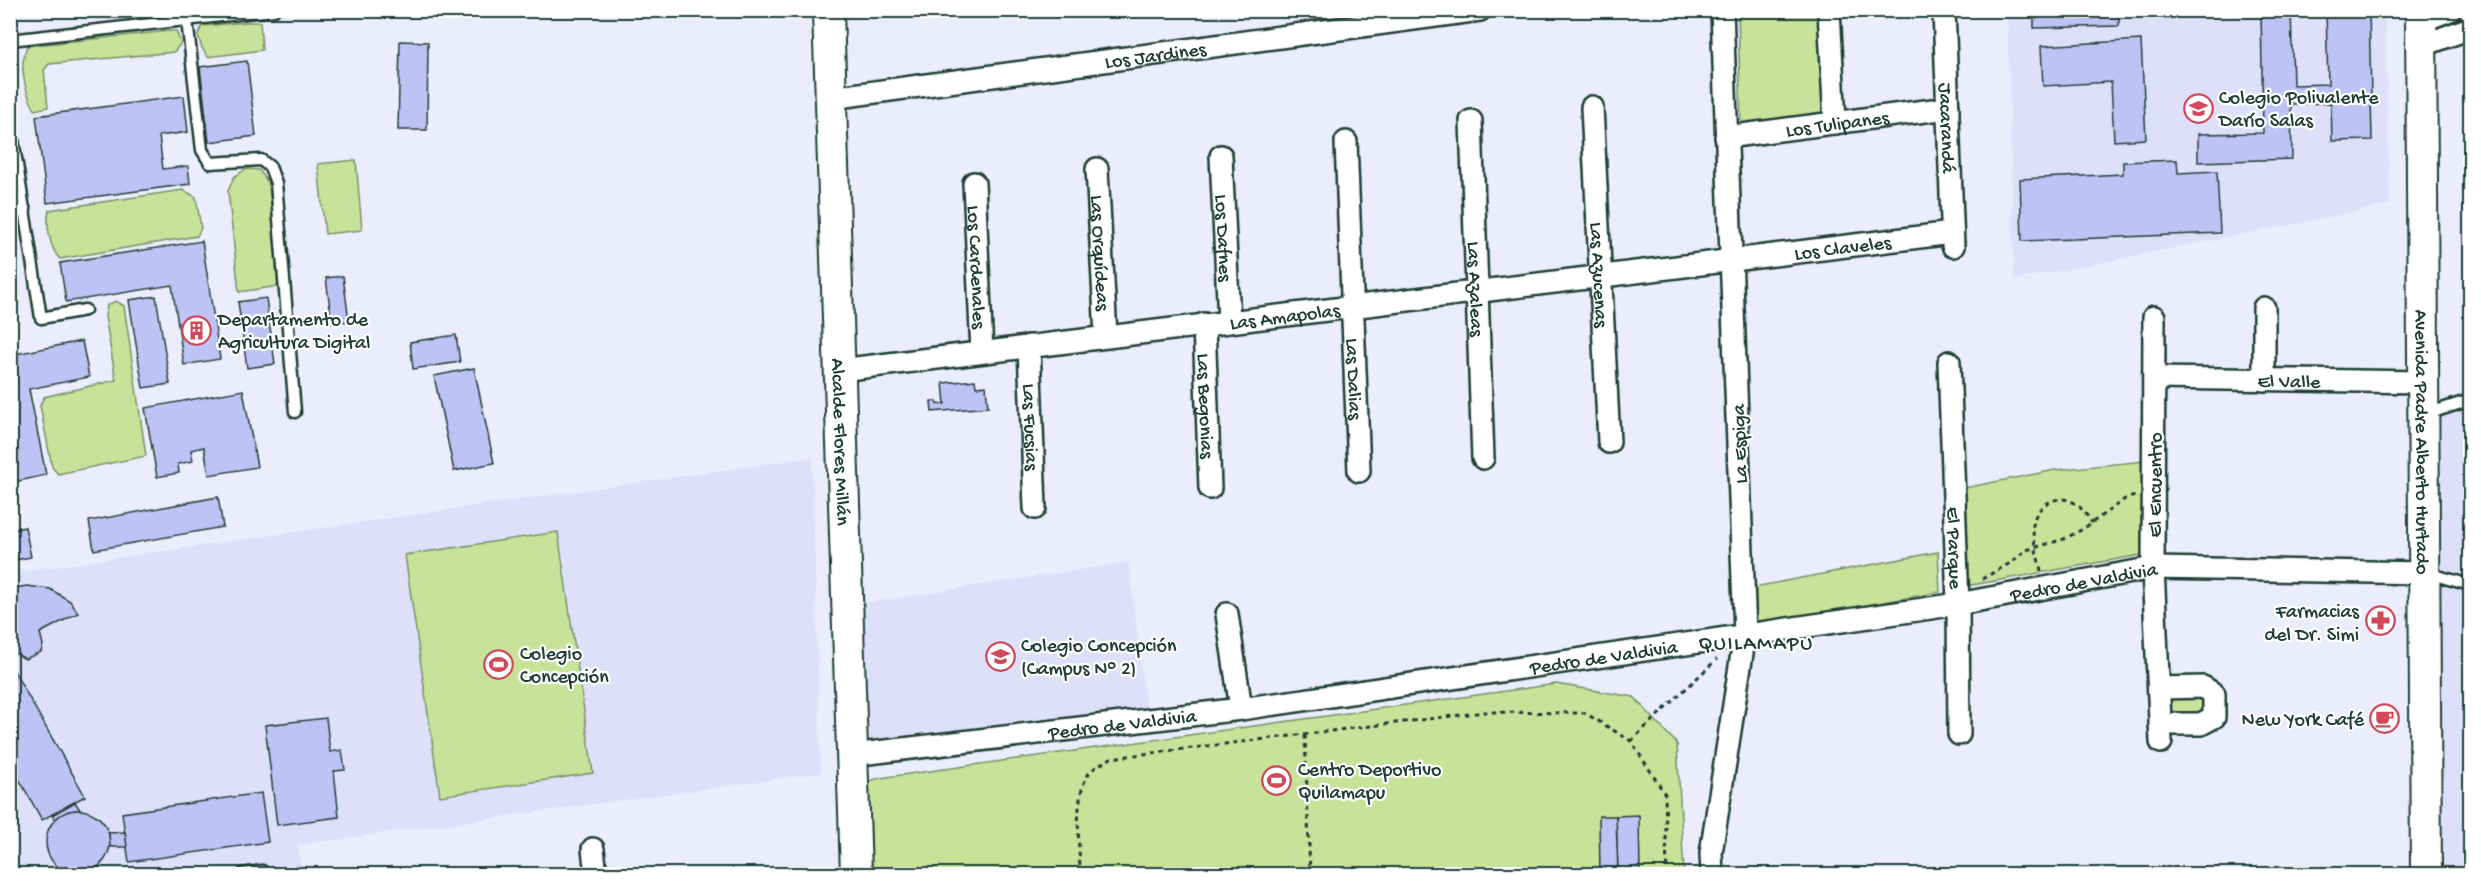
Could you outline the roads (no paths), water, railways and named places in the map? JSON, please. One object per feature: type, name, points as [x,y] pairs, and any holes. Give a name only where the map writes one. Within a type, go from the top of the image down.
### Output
[{"type":"street","name":"Alcalde Flores Millán","points":[[828,10],[856,874]]},
{"type":"street","name":"Los Jardines","points":[[831,98],[1480,10]]},
{"type":"street","name":"La Espiga","points":[[1712,874],[1711,854],[1745,634],[1722,10]]},
{"type":"street","points":[[1829,10],[1835,123]]},
{"type":"street","name":"Jacarandá","points":[[1944,10],[1952,240]]},
{"type":"street","points":[[2421,26],[2450,10]]},
{"type":"street","points":[[2421,26],[2470,28]]},
{"type":"street","name":"Avenida Padre Alberto Hurtado","points":[[2421,26],[2426,874]]},
{"type":"street","name":"Las Azucenas","points":[[1592,107],[1609,442]]},
{"type":"street","name":"Los Tulipanes","points":[[1726,137],[1948,108]]},
{"type":"street","name":"Las Azaleas","points":[[1471,121],[1483,458]]},
{"type":"street","name":"Las Dalias","points":[[1346,142],[1359,471]]},
{"type":"street","name":"Los Dafnes","points":[[1221,156],[1229,321]]},
{"type":"street","name":"Las Orquídeas","points":[[1097,169],[1106,336]]},
{"type":"street","name":"Los Cardenales","points":[[974,183],[982,352]]},
{"type":"street","name":"Los Claveles","points":[[1731,259],[1952,240]]},
{"type":"street","name":"Las Amapolas","points":[[840,370],[1731,259]]},
{"type":"street","points":[[2264,308],[2264,380]]},
{"type":"street","name":"El Encuentro","points":[[2154,317],[2153,568],[2158,688],[2161,733],[2201,724],[2214,717],[2214,694],[2203,687],[2158,688]]},
{"type":"street","name":"Las Begonias","points":[[1204,324],[1210,488]]},
{"type":"street","name":"Las Fucsias","points":[[1029,346],[1035,508]]},
{"type":"street","name":"El Parque","points":[[1950,362],[1958,604],[1959,734]]},
{"type":"street","name":"El Valle","points":[[2154,378],[2423,382]]},
{"type":"street","name":"Pedro de Valdivia","points":[[852,755],[1241,710],[1958,604],[2153,568],[2424,573]]},
{"type":"street","points":[[1227,614],[1241,710]]},
{"type":"street","points":[[593,849],[596,874]]},
{"type":"lane","points":[[10,40],[274,10]]},
{"type":"lane","points":[[187,20],[202,150],[210,163],[261,160],[270,167],[276,183],[295,412]]},
{"type":"lane","points":[[10,120],[41,318],[85,310]]},
{"type":"lane","points":[[10,213],[25,210]]},
{"type":"lane","points":[[2423,415],[2470,400]]},
{"type":"lane","points":[[2424,573],[2446,576],[2470,585]]},
{"type":"lane","points":[[243,874],[262,871],[263,874]]},
{"type":"place","name":"Colegio Polivalente Darío Salas","points":[[2198,108]]},
{"type":"place","name":"Departamento de Agricultura Digital","points":[[197,330]]},
{"type":"place","name":"Farmacias del Dr. Simi","points":[[2380,621]]},
{"type":"place","name":"Colegio Concepción (Campus N° 2)","points":[[1000,656]]},
{"type":"place","name":"Colegio Concepción","points":[[499,664]]},
{"type":"place","name":"New York Café","points":[[2385,718]]},
{"type":"place","name":"Centro Deportivo Quilamapu","points":[[1277,780]]},
{"type":"district","name":"QUILAMAPU","points":[[1756,642]]}]
